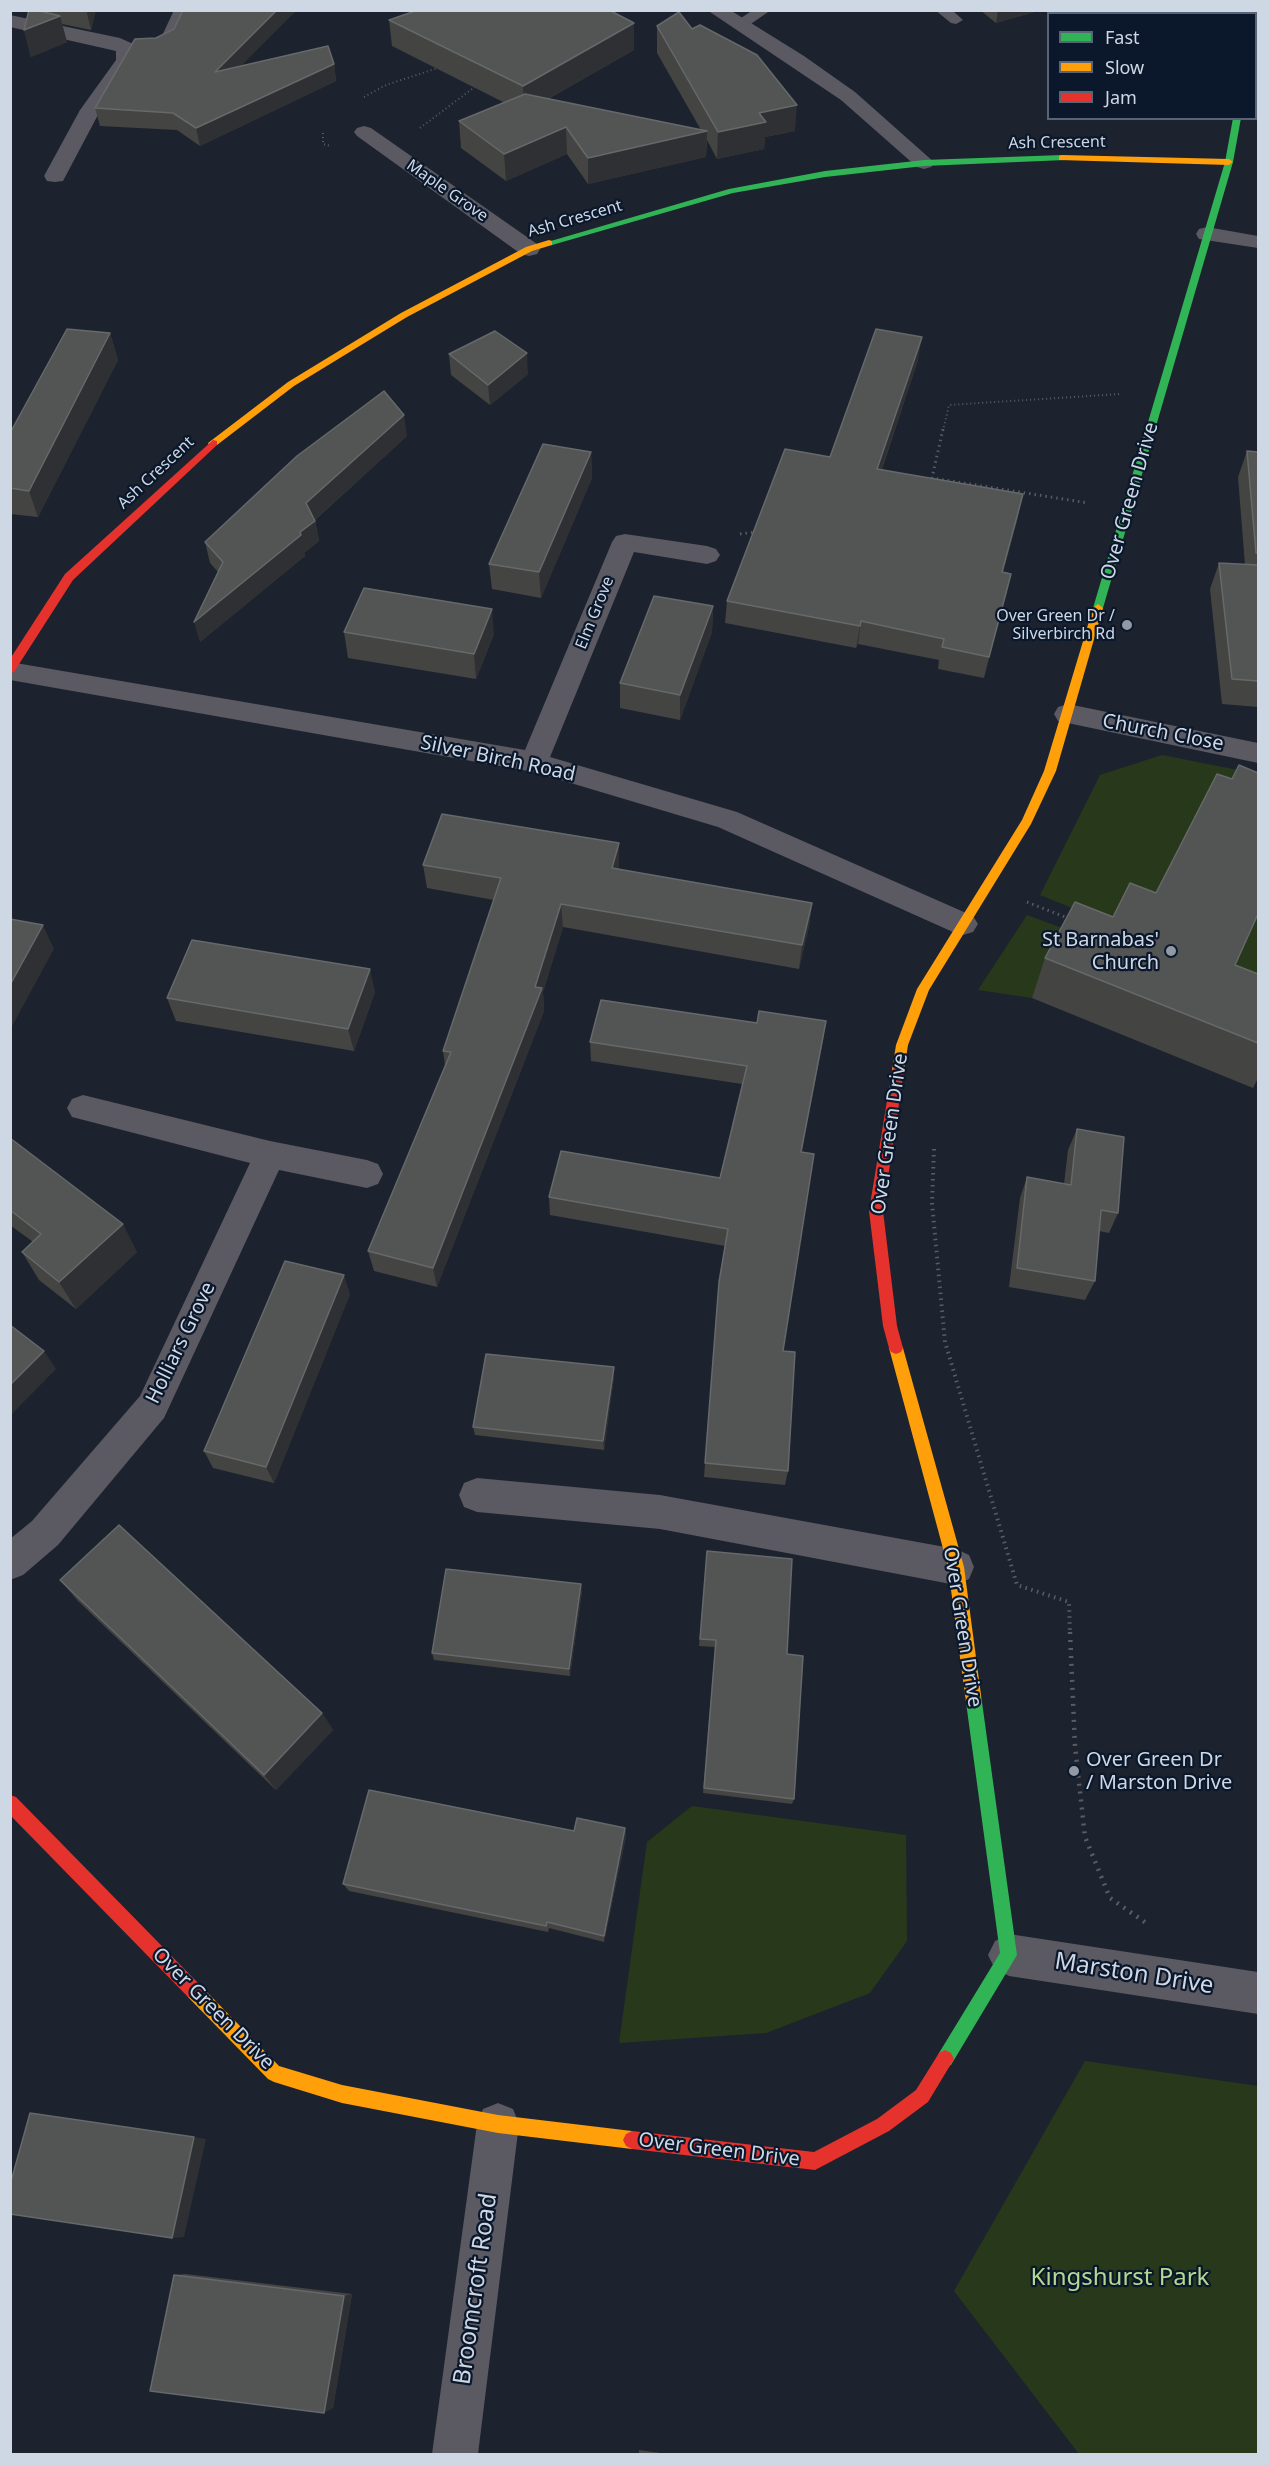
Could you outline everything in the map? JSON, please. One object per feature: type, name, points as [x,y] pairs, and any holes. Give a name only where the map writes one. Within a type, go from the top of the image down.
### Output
[{"type":"street","points":[[10,21],[120,44],[126,49],[159,47],[169,42],[184,10]]},
{"type":"street","points":[[716,10],[797,60],[848,96],[924,163]]},
{"type":"street","points":[[55,176],[90,110],[126,60],[126,49]]},
{"type":"street","name":"Over Green Drive","points":[[10,1803],[274,2073],[342,2094],[498,2124],[815,2161],[883,2125],[922,2096],[1009,1956],[956,1567],[890,1326],[876,1211],[902,1045],[923,989],[1027,821],[1050,771],[1229,162],[1237,120]]},
{"type":"street","name":"Maple Grove","points":[[364,132],[529,249]]},
{"type":"street","name":"Ash Crescent","points":[[10,670],[69,577],[204,450],[291,384],[404,315],[529,249],[732,191],[825,174],[924,163],[1067,158],[1229,162]]},
{"type":"street","points":[[1208,234],[1258,242]]},
{"type":"street","name":"Elm Grove","points":[[534,762],[625,542],[707,555]]},
{"type":"street","name":"Silver Birch Road","points":[[10,670],[534,762],[727,819],[963,924]]},
{"type":"street","name":"Church Close","points":[[1068,714],[1258,753]]},
{"type":"street","points":[[84,1108],[270,1155],[367,1174]]},
{"type":"street","name":"Holliars Grove","points":[[10,1563],[45,1533],[152,1407],[270,1155]]},
{"type":"street","points":[[477,1494],[660,1512],[956,1567]]},
{"type":"street","name":"Marston Drive","points":[[1009,1956],[1258,1993]]},
{"type":"street","name":"Broomcroft Road","points":[[455,2454],[498,2124]]},
{"type":"lane","points":[[740,26],[764,10]]},
{"type":"lane","points":[[942,10],[956,20]]},
{"type":"path","points":[[359,100],[386,86],[447,65]]},
{"type":"path","points":[[323,129],[323,144],[351,151],[390,151],[481,82]]},
{"type":"path","points":[[932,478],[949,405],[1162,391]]},
{"type":"path","points":[[921,479],[932,478],[1127,510]]},
{"type":"path","points":[[707,555],[734,558],[740,533],[764,532]]},
{"type":"path","points":[[1020,911],[1026,901],[1078,922]]},
{"type":"path","points":[[934,1148],[932,1203],[945,1342],[1017,1585],[1070,1602],[1075,1746],[1085,1837],[1110,1898],[1155,1929]]},
{"type":"green space","points":[[1162,755],[1258,774],[1139,935],[1040,895],[1100,775]]},
{"type":"green space","points":[[1258,914],[1258,1023],[1216,1005]]},
{"type":"green space","points":[[1027,915],[1105,944],[1061,944],[1032,998],[978,990]]},
{"type":"green space","points":[[692,1806],[906,1835],[907,1941],[870,1993],[766,2033],[619,2043],[647,1842]]},
{"type":"green space","name":"Kingshurst Park","points":[[1085,2061],[1258,2086],[1258,2454],[1079,2454],[954,2291]]},
{"type":"building","points":[[29,10],[36,10],[60,16],[24,30]]},
{"type":"building","points":[[183,10],[277,10],[215,72],[328,46],[334,64],[196,128],[173,113],[95,108],[135,39],[156,38],[174,29]]},
{"type":"building","points":[[418,10],[609,10],[634,23],[523,86],[389,20]]},
{"type":"building","points":[[679,12],[692,29],[700,25],[757,55],[797,105],[759,113],[766,122],[718,132],[657,26]]},
{"type":"building","points":[[525,94],[707,131],[588,158],[566,127],[504,154],[459,121]]},
{"type":"building","points":[[67,329],[110,333],[29,491],[10,488],[10,433]]},
{"type":"building","points":[[876,329],[922,337],[877,469],[1023,494],[1002,572],[1011,574],[989,657],[942,647],[944,639],[861,621],[860,626],[727,601],[785,449],[830,457]]},
{"type":"building","points":[[495,331],[527,353],[488,385],[449,354]]},
{"type":"building","points":[[384,391],[404,415],[306,503],[315,521],[300,532],[301,535],[194,622],[223,562],[205,542],[297,456]]},
{"type":"building","points":[[543,444],[591,452],[539,572],[489,564]]},
{"type":"building","points":[[1247,451],[1258,452],[1258,553],[1256,553]]},
{"type":"building","points":[[1219,563],[1258,565],[1258,681],[1232,679]]},
{"type":"building","points":[[364,588],[492,609],[474,654],[344,632]]},
{"type":"building","points":[[654,596],[713,606],[680,695],[620,683]]},
{"type":"building","name":"St Barnabas' Church","points":[[1239,765],[1258,773],[1258,914],[1235,965],[1258,974],[1258,1043],[1045,958],[1075,902],[1113,917],[1130,883],[1156,893],[1217,774],[1232,779]]},
{"type":"building","points":[[442,814],[619,843],[612,868],[812,903],[802,945],[561,904],[535,987],[542,988],[433,1268],[368,1251],[451,1052],[443,1051],[501,878],[423,865]]},
{"type":"building","points":[[10,919],[43,925],[10,985]]},
{"type":"building","points":[[192,940],[370,969],[348,1029],[167,998]]},
{"type":"building","points":[[601,1000],[757,1023],[759,1011],[826,1021],[801,1152],[814,1154],[783,1351],[795,1352],[788,1471],[705,1463],[719,1282],[728,1229],[549,1197],[561,1151],[720,1178],[747,1066],[590,1042]]},
{"type":"building","points":[[1077,1129],[1124,1137],[1118,1213],[1101,1210],[1095,1281],[1017,1268],[1027,1177],[1071,1185]]},
{"type":"building","points":[[10,1138],[123,1224],[59,1282],[22,1252],[41,1234],[10,1210]]},
{"type":"building","points":[[285,1261],[344,1275],[266,1467],[204,1451]]},
{"type":"building","points":[[10,1325],[44,1351],[10,1385]]},
{"type":"building","points":[[486,1354],[614,1367],[603,1441],[473,1427]]},
{"type":"building","points":[[119,1525],[322,1713],[264,1775],[60,1580]]},
{"type":"building","points":[[707,1551],[792,1559],[787,1654],[803,1656],[794,1799],[704,1788],[716,1640],[700,1639]]},
{"type":"building","points":[[446,1569],[581,1584],[569,1669],[432,1653]]},
{"type":"building","points":[[369,1790],[574,1831],[577,1818],[625,1828],[604,1936],[547,1922],[546,1926],[343,1884]]},
{"type":"building","points":[[30,2113],[194,2137],[172,2238],[10,2214],[10,2185]]},
{"type":"building","points":[[174,2275],[344,2296],[324,2413],[150,2391]]},
{"type":"traffic: fast","points":[[1098,608],[1229,162],[1237,120]]},
{"type":"traffic: fast","points":[[549,243],[732,191],[825,174],[924,163],[1062,158]]},
{"type":"traffic: fast","points":[[945,2059],[1009,1955],[973,1695]]},
{"type":"traffic: slow","points":[[1062,158],[1229,162]]},
{"type":"traffic: slow","points":[[213,443],[291,384],[404,315],[529,249],[549,243]]},
{"type":"traffic: slow","points":[[898,1070],[902,1045],[923,989],[1027,821],[1050,771],[1098,608]]},
{"type":"traffic: slow","points":[[896,1348],[956,1567],[973,1695]]},
{"type":"traffic: slow","points":[[194,1991],[274,2073],[342,2094],[498,2124],[632,2140]]},
{"type":"traffic: jam","points":[[10,669],[69,577],[213,443]]},
{"type":"traffic: jam","points":[[896,1348],[890,1326],[876,1211],[898,1070]]},
{"type":"traffic: jam","points":[[10,1803],[194,1991]]},
{"type":"traffic: jam","points":[[632,2140],[815,2161],[883,2125],[922,2096],[945,2059]]},
{"type":"place","name":"Over Green Dr / Silverbirch Rd","points":[[1127,625]]},
{"type":"place","name":"St Barnabas' Church","points":[[1171,951]]},
{"type":"place","name":"Over Green Dr / Marston Drive","points":[[1074,1771]]}]
